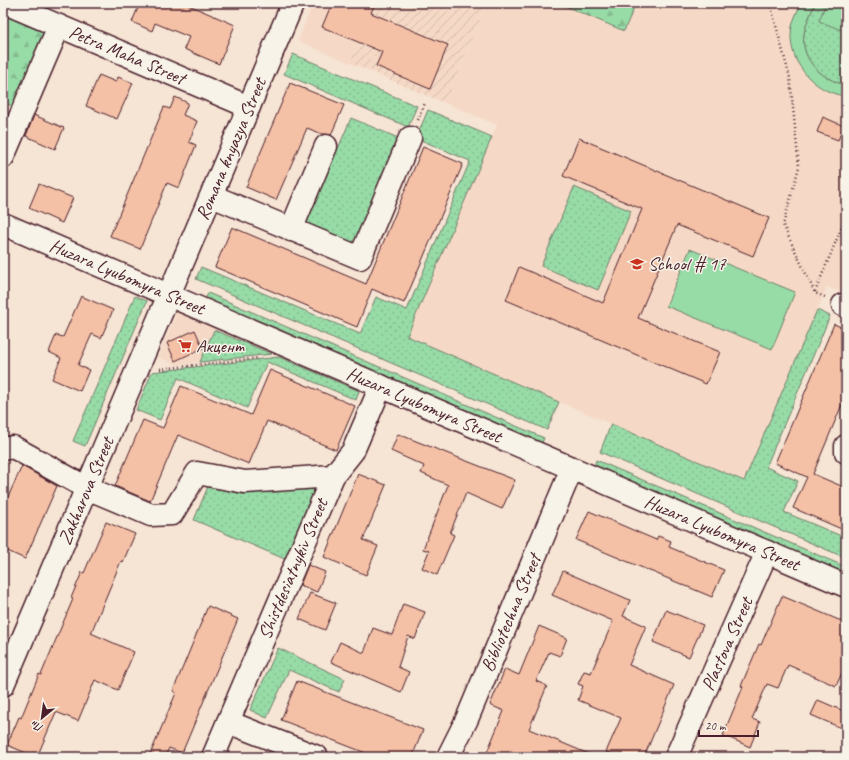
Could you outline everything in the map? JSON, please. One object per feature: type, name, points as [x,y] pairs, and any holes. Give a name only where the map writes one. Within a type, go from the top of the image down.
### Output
[{"type":"street","name":"Petra Maha Street","points":[[5,3],[249,107]]},
{"type":"street","name":"Romana knyazya Street","points":[[170,296],[293,3]]},
{"type":"street","points":[[3,157],[12,113],[59,26]]},
{"type":"street","points":[[212,196],[360,258],[410,138]]},
{"type":"street","points":[[291,230],[326,146]]},
{"type":"street","name":"Huzara Lyubomyra Street","points":[[3,224],[846,586]]},
{"type":"street","name":"Zakharova Street","points":[[3,685],[170,296]]},
{"type":"street","name":"Shistdesiatnykiv Street","points":[[213,757],[333,476],[353,452],[381,386]]},
{"type":"street","points":[[846,446],[846,452]]},
{"type":"street","points":[[3,449],[13,447],[88,488],[151,515],[172,514],[197,473],[245,482],[333,476]]},
{"type":"street","name":"Bibliotechna Street","points":[[448,757],[467,719],[572,468]]},
{"type":"street","name":"Plastova Street","points":[[676,757],[767,552]]},
{"type":"street","points":[[228,722],[317,757]]},
{"type":"path","points":[[770,3],[790,78],[799,167],[783,225],[814,293],[823,296]]},
{"type":"path","points":[[814,293],[846,217]]},
{"type":"path","points":[[138,371],[263,357]]},
{"type":"shaded area","points":[[313,3],[375,3],[350,63],[298,41]]},
{"type":"shaded area","points":[[375,3],[487,3],[445,103],[350,63]]},
{"type":"shaded area","name":"School # 17","points":[[487,3],[558,3],[624,31],[636,3],[846,3],[846,294],[827,287],[744,481],[406,336],[497,125],[445,103]]},
{"type":"shaded area","points":[[178,309],[216,325],[200,362],[177,365],[158,357]]},
{"type":"green space","points":[[558,3],[636,3],[624,31]]},
{"type":"green space","points":[[801,3],[815,3],[806,26],[803,39],[808,58],[813,66],[828,78],[846,85],[846,96],[823,88],[804,72],[797,62],[791,38],[792,26]]},
{"type":"green space","points":[[815,3],[846,3],[846,85],[828,78],[813,66],[808,58],[803,39],[807,22]]},
{"type":"green space","points":[[826,3],[846,3],[846,32],[819,21]]},
{"type":"green space","points":[[3,9],[51,29],[17,108],[3,102]]},
{"type":"green space","points":[[293,54],[417,106],[408,127],[284,74]]},
{"type":"green space","points":[[428,110],[492,137],[407,336],[559,402],[547,430],[196,279],[201,267],[360,334],[376,297],[407,310],[470,161],[416,138]]},
{"type":"green space","points":[[351,118],[403,140],[356,251],[304,229]]},
{"type":"green space","points":[[574,187],[631,211],[598,290],[541,266]]},
{"type":"green space","points":[[690,249],[795,292],[772,349],[666,306]]},
{"type":"green space","points":[[208,293],[544,438],[541,445],[205,300]]},
{"type":"green space","points":[[135,296],[147,301],[85,446],[73,441]]},
{"type":"green space","points":[[817,310],[830,316],[766,467],[798,481],[784,512],[846,538],[846,558],[600,452],[611,424],[744,481]]},
{"type":"green space","points":[[214,330],[272,354],[200,362]]},
{"type":"green space","points":[[279,357],[359,391],[356,400],[267,362],[247,408],[178,378],[160,420],[136,410],[152,372]]},
{"type":"green space","points":[[596,460],[846,567],[846,575],[594,467]]},
{"type":"green space","points":[[209,484],[241,494],[319,486],[287,560],[194,520]]},
{"type":"green space","points":[[278,648],[345,679],[339,692],[289,670],[267,718],[250,710]]},
{"type":"building","points":[[140,3],[184,3],[235,25],[219,64],[184,49],[189,37],[155,23],[152,31],[132,22]]},
{"type":"building","points":[[332,3],[375,3],[371,13],[448,45],[430,89],[376,66],[382,52],[322,27]]},
{"type":"building","points":[[99,75],[116,82],[118,77],[133,83],[117,119],[86,106]]},
{"type":"building","points":[[290,83],[344,105],[331,135],[322,134],[307,128],[276,200],[246,187]]},
{"type":"building","points":[[175,97],[188,103],[183,115],[197,121],[189,142],[196,145],[179,188],[167,183],[140,249],[110,236],[164,107],[170,109]]},
{"type":"building","points":[[34,115],[64,128],[55,149],[26,136]]},
{"type":"building","points":[[823,117],[844,126],[838,140],[817,132]]},
{"type":"building","points":[[579,138],[769,218],[753,256],[677,225],[638,318],[720,352],[706,384],[506,300],[519,267],[603,303],[642,209],[563,176]]},
{"type":"building","points":[[423,147],[463,164],[404,303],[372,289],[357,327],[215,267],[232,227],[366,284]]},
{"type":"building","points":[[39,184],[73,198],[62,223],[29,208]]},
{"type":"building","points":[[81,296],[113,310],[101,338],[92,334],[78,365],[89,370],[80,391],[52,379],[61,358],[49,352],[56,335],[63,337]]},
{"type":"building","points":[[834,324],[846,329],[846,395],[813,474],[846,488],[846,531],[793,508],[807,477],[775,463]]},
{"type":"building","name":"Акцент","points":[[195,330],[203,348],[175,361],[167,343]]},
{"type":"building","points":[[270,370],[355,406],[336,450],[267,421],[249,464],[178,435],[150,501],[115,486],[143,420],[163,428],[181,386],[251,415]]},
{"type":"building","points":[[398,434],[515,480],[502,509],[466,493],[450,533],[454,535],[437,575],[422,568],[429,551],[423,549],[448,485],[421,473],[424,466],[391,451]]},
{"type":"building","points":[[22,466],[57,486],[25,559],[3,549],[3,508]]},
{"type":"building","points":[[358,474],[386,485],[363,540],[378,546],[366,575],[324,557]]},
{"type":"building","points":[[589,511],[656,540],[658,536],[671,541],[669,547],[724,570],[712,597],[576,540]]},
{"type":"building","points":[[106,522],[135,534],[123,562],[121,561],[91,633],[134,652],[118,690],[95,680],[78,721],[56,712],[36,757],[7,745],[19,717],[21,718],[39,674],[41,675],[73,599],[71,598],[82,572],[84,573]]},
{"type":"building","points":[[308,565],[325,572],[317,592],[300,585]]},
{"type":"building","points":[[563,571],[630,600],[623,616],[646,626],[629,665],[674,685],[644,757],[619,757],[606,752],[621,718],[578,700],[583,686],[578,684],[584,671],[591,673],[613,621],[552,595]]},
{"type":"building","points":[[310,593],[336,603],[325,630],[299,619]]},
{"type":"building","points":[[782,596],[846,623],[846,664],[836,686],[788,665],[778,688],[767,684],[752,719],[760,722],[750,747],[723,735],[743,687],[741,686],[759,644],[761,645]]},
{"type":"building","points":[[403,604],[425,612],[415,639],[408,636],[398,667],[409,672],[401,692],[331,662],[340,642],[364,653],[373,628],[392,635]]},
{"type":"building","points":[[208,606],[238,619],[182,753],[169,748],[165,757],[149,757],[176,693],[173,691]]},
{"type":"building","points":[[666,610],[703,625],[689,657],[653,642]]},
{"type":"building","points":[[539,626],[567,638],[560,656],[549,652],[536,681],[547,686],[529,729],[596,757],[485,757],[504,711],[490,705],[505,669],[519,675]]},
{"type":"building","points":[[297,681],[423,730],[412,757],[376,757],[281,720]]},
{"type":"building","points":[[818,700],[846,712],[846,730],[811,715]]},
{"type":"place","name":"School # 17","points":[[637,264]]},
{"type":"place","name":"Акцент","points":[[185,346]]}]
